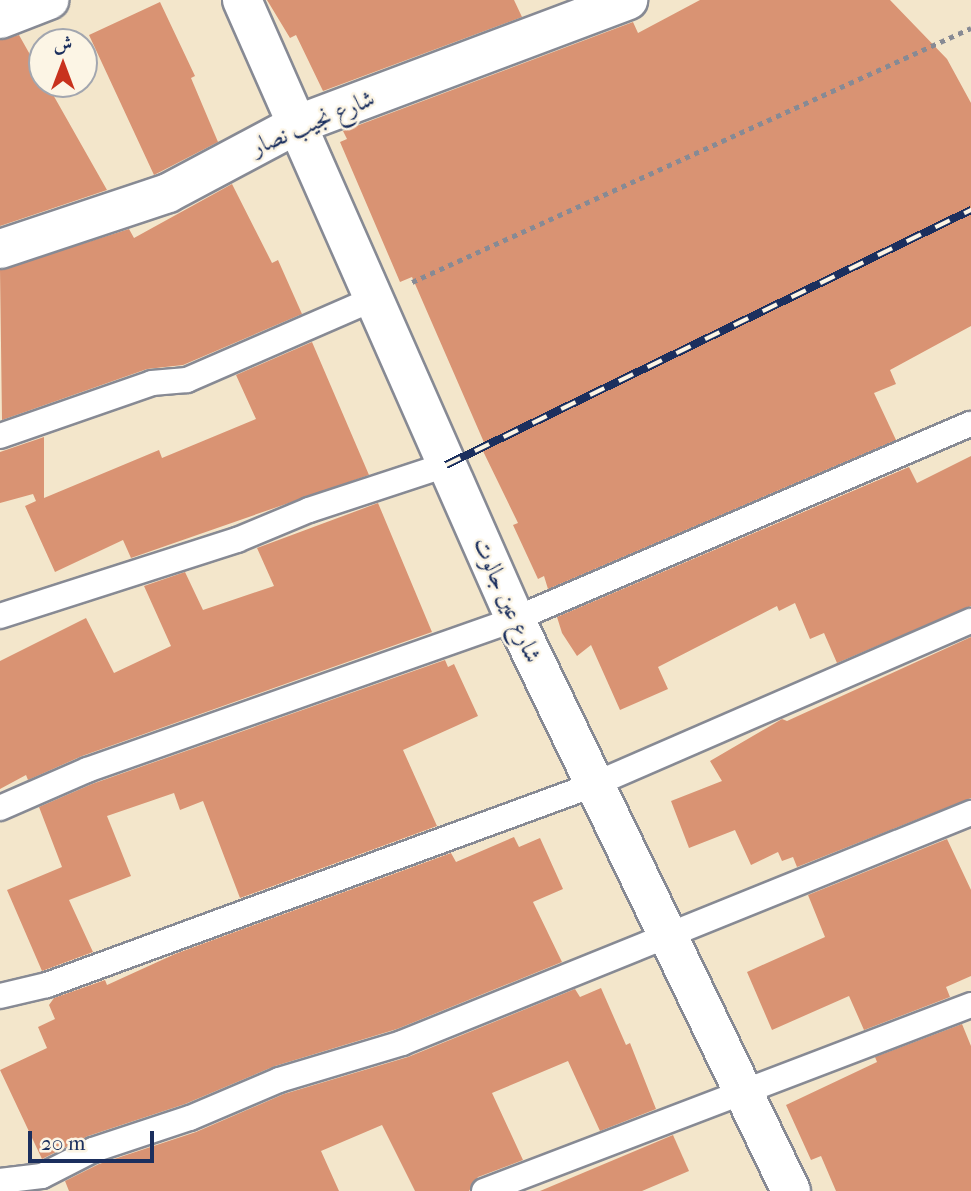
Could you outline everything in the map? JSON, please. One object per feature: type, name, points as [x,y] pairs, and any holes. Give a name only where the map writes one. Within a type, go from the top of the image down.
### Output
[{"type":"street","points":[[0,19],[49,0]]},
{"type":"street","name":"شارع عين جالوت","points":[[242,0],[376,298],[446,465],[515,619],[593,785],[748,1094],[791,1191]]},
{"type":"street","name":"شارع نجيب نصار","points":[[0,249],[168,193],[296,125],[628,0]]},
{"type":"lane","points":[[0,436],[152,383],[187,380],[376,298]]},
{"type":"lane","points":[[0,808],[87,770],[515,619],[971,424]]},
{"type":"lane","points":[[0,616],[237,540],[309,510],[446,465]]},
{"type":"lane","points":[[0,996],[47,985],[593,785],[971,621]]},
{"type":"lane","points":[[0,1181],[42,1176],[93,1150],[190,1118],[279,1080],[402,1043],[971,813]]},
{"type":"lane","points":[[485,1191],[748,1094],[971,1005]]},
{"type":"path","points":[[376,298],[971,28]]},
{"type":"path","points":[[446,465],[971,210]]},
{"type":"building","points":[[267,0],[514,0],[522,17],[323,91],[296,35],[290,38]]},
{"type":"building","points":[[700,0],[890,0],[947,59],[971,103],[971,326],[890,370],[896,384],[874,393],[896,440],[548,589],[544,576],[538,579],[513,525],[518,523],[482,449],[486,447],[412,277],[400,282],[340,142],[347,139],[343,131],[633,22],[638,33]]},
{"type":"building","points":[[160,2],[195,76],[191,78],[218,142],[154,175],[98,54],[98,31]]},
{"type":"building","points":[[19,35],[28,51],[28,98],[55,98],[107,190],[0,226],[0,40]]},
{"type":"building","points":[[232,184],[272,263],[278,260],[302,314],[183,365],[147,369],[2,420],[0,270],[129,229],[134,238]]},
{"type":"building","points":[[312,342],[369,475],[131,558],[123,540],[55,572],[25,506],[36,501],[33,494],[0,503],[0,452],[44,437],[44,498],[159,450],[162,458],[256,419],[236,375]]},
{"type":"building","points":[[971,456],[971,606],[837,663],[824,633],[810,639],[795,603],[779,611],[777,606],[658,667],[668,689],[620,710],[591,645],[577,656],[562,633],[557,617],[909,467],[917,483]]},
{"type":"building","points":[[378,503],[432,632],[82,756],[28,780],[26,775],[0,789],[0,661],[86,618],[114,673],[171,646],[144,586],[185,572],[203,610],[274,586],[257,548]]},
{"type":"building","points":[[971,637],[971,798],[797,867],[793,857],[782,861],[778,852],[751,865],[735,830],[689,848],[671,801],[722,781],[710,761],[782,719],[787,721]]},
{"type":"building","points":[[445,660],[448,667],[454,664],[478,716],[403,750],[437,826],[240,898],[203,801],[180,810],[174,793],[107,816],[131,876],[69,900],[93,952],[42,971],[7,890],[62,867],[39,807],[92,784]]},
{"type":"building","points":[[514,837],[519,847],[540,838],[563,889],[533,902],[562,962],[397,1029],[275,1066],[185,1104],[88,1136],[42,1159],[0,1070],[47,1048],[38,1027],[55,1019],[49,1005],[54,998],[105,980],[107,985],[175,954],[451,853],[456,862]]},
{"type":"building","points":[[947,839],[971,890],[971,976],[946,987],[950,997],[864,1030],[849,996],[772,1030],[747,972],[825,937],[808,895]]},
{"type":"building","points":[[601,988],[626,1045],[630,1043],[656,1109],[600,1131],[568,1061],[492,1093],[523,1160],[478,1177],[469,1191],[415,1191],[382,1125],[321,1151],[339,1191],[69,1191],[65,1181],[99,1164],[196,1132],[284,1094],[408,1057],[575,989],[580,997]]},
{"type":"building","points":[[962,1024],[971,1046],[971,1191],[836,1191],[821,1156],[811,1160],[786,1105],[877,1062],[875,1057]]},
{"type":"building","points":[[673,1135],[689,1171],[642,1191],[540,1191]]},
{"type":"railway","points":[[446,465],[971,210]]}]
